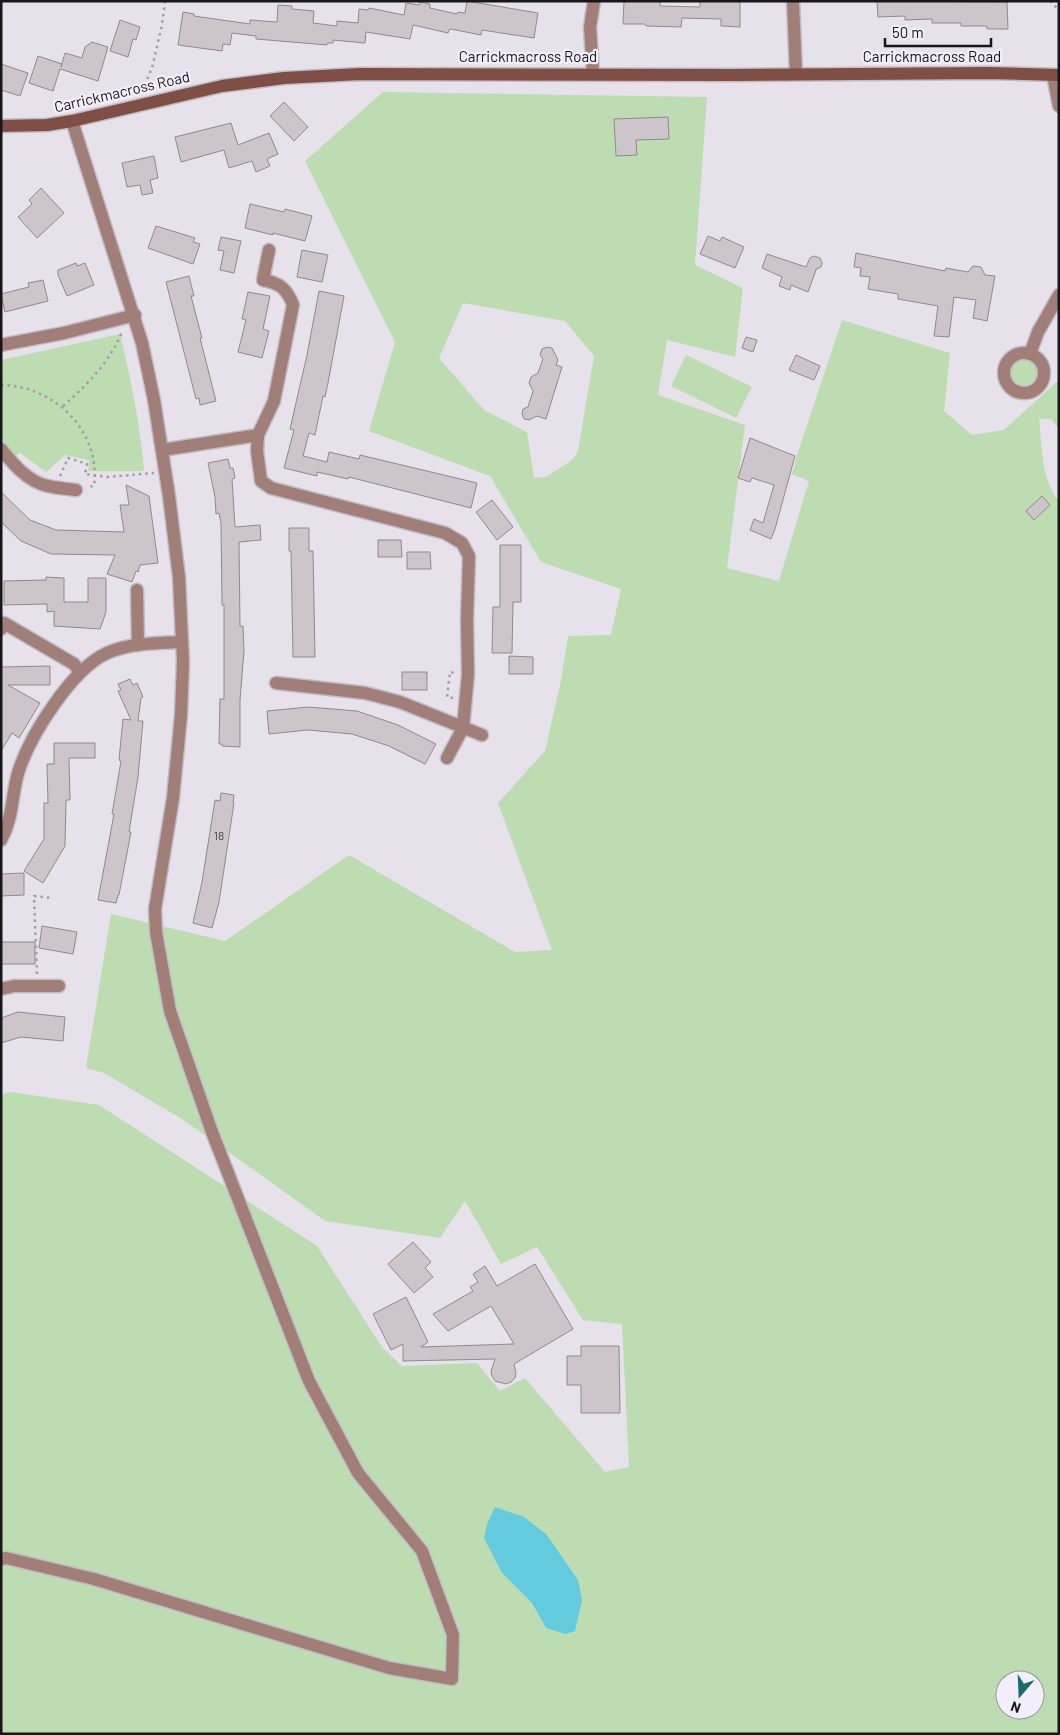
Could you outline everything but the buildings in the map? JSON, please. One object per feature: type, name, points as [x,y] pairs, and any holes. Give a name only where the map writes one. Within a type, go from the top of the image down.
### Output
[{"type":"main road","name":"Carrickmacross Road","points":[[1,126],[47,125],[72,121],[222,86],[284,78],[360,74],[988,73],[1056,75]]},
{"type":"street","points":[[593,74],[590,27],[594,1]]},
{"type":"street","points":[[793,1],[796,74]]},
{"type":"street","points":[[1056,75],[1059,106]]},
{"type":"street","points":[[1,1559],[6,1558],[94,1579],[389,1668],[452,1679],[453,1635],[422,1550],[358,1473],[309,1381],[212,1132],[170,1011],[156,932],[155,909],[167,842],[181,715],[182,642],[179,577],[154,400],[72,121]]},
{"type":"street","points":[[269,250],[262,280],[272,282],[288,292],[292,306],[274,400],[258,435],[257,451],[261,481],[271,488],[445,533],[462,542],[469,556],[468,674],[462,728],[447,758]]},
{"type":"street","points":[[1030,354],[1038,332],[1059,295]]},
{"type":"street","points":[[1,346],[64,333],[129,316]]},
{"type":"street","points":[[162,450],[258,435]]},
{"type":"street","points":[[1,449],[15,467],[43,485],[76,490]]},
{"type":"street","points":[[137,590],[138,645]]},
{"type":"street","points":[[1,629],[4,623],[74,664],[80,672]]},
{"type":"street","points":[[1,840],[11,816],[14,791],[24,756],[33,738],[64,691],[80,672],[106,654],[138,645],[182,642]]},
{"type":"street","points":[[276,683],[365,692],[400,702],[482,735]]},
{"type":"street","points":[[1,989],[14,986],[59,986]]},
{"type":"path","points":[[142,93],[152,68],[165,1]]},
{"type":"path","points":[[1050,1],[1059,10]]},
{"type":"path","points":[[63,406],[84,388],[102,368],[122,333],[129,316]]},
{"type":"path","points":[[1,385],[24,388],[40,394],[63,406],[68,411],[87,440],[95,460],[94,486],[76,490]]},
{"type":"path","points":[[43,485],[46,476],[54,479],[62,474],[68,458],[87,464],[85,474],[107,477],[165,472]]},
{"type":"path","points":[[457,699],[447,697],[450,672],[461,674]]},
{"type":"path","points":[[37,986],[34,896],[51,898]]},
{"type":"green space","points":[[383,92],[707,97],[695,265],[743,288],[735,357],[667,340],[658,395],[745,425],[727,568],[779,581],[809,481],[792,474],[842,320],[950,353],[944,411],[972,435],[1004,430],[1059,380],[1059,429],[1051,419],[1039,419],[1046,473],[1053,493],[1059,501],[1059,1734],[1,1734],[1,1095],[10,1092],[99,1105],[317,1246],[382,1347],[402,1366],[477,1363],[500,1391],[525,1378],[605,1472],[629,1467],[622,1324],[583,1320],[537,1247],[501,1264],[465,1201],[440,1238],[325,1221],[182,1119],[104,1073],[86,1068],[111,914],[225,941],[349,855],[515,952],[552,950],[498,803],[545,751],[561,681],[568,636],[611,635],[621,589],[541,562],[490,476],[369,431],[395,342],[305,161]],"holes":[[[463,303],[565,321],[594,356],[578,451],[572,460],[546,477],[534,478],[527,432],[484,410],[439,358]],[[532,1603],[565,1634],[546,1628]]]},
{"type":"green space","points":[[120,334],[135,402],[144,471],[88,471],[89,460],[65,455],[46,472],[20,453],[15,456],[1,438],[1,360]]},
{"type":"green space","points":[[686,355],[752,387],[736,418],[671,386]]},
{"type":"green space","points":[[1024,360],[1033,364],[1037,373],[1033,382],[1024,386],[1015,382],[1011,373],[1015,364]]},
{"type":"water","points":[[495,1507],[524,1517],[546,1534],[578,1580],[582,1600],[575,1631],[565,1634],[546,1628],[532,1603],[502,1573],[484,1538],[487,1524]]}]
